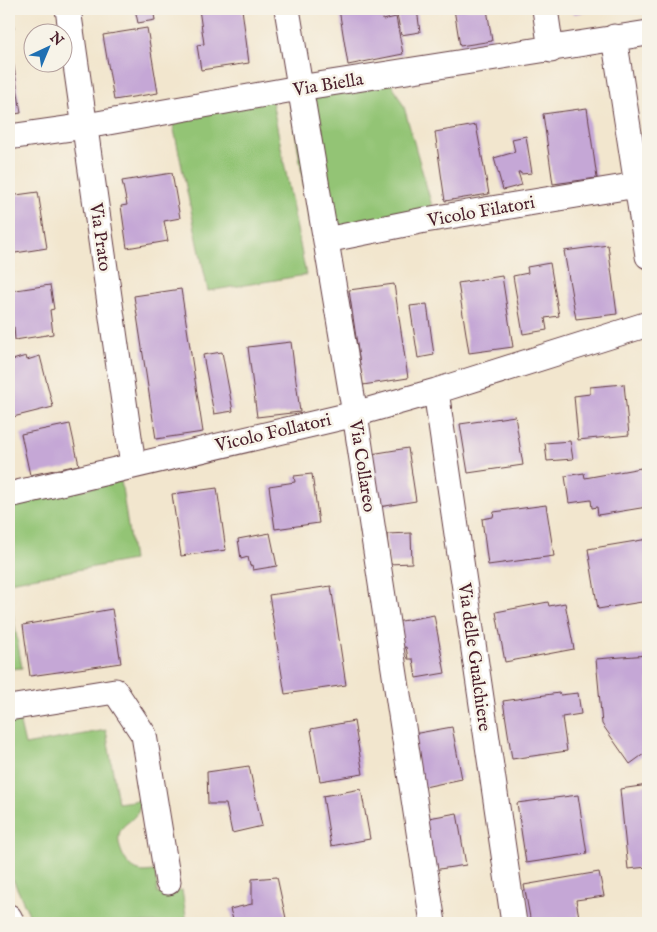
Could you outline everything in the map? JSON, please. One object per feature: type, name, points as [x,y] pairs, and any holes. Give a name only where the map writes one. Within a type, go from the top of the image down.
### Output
[{"type":"street","name":"Via Prato","points":[[68,9],[86,126],[132,465]]},
{"type":"street","name":"Via Collareo","points":[[287,9],[355,414],[433,923]]},
{"type":"street","points":[[545,9],[551,50]]},
{"type":"street","name":"Via Biella","points":[[9,137],[86,126],[299,88],[551,50],[614,37],[648,33]]},
{"type":"street","points":[[614,37],[648,256]]},
{"type":"street","name":"Vicolo Filatori","points":[[326,240],[426,220],[637,185]]},
{"type":"street","name":"Vicolo Follatori","points":[[9,495],[355,414],[436,391],[648,324]]},
{"type":"street","name":"Via delle Gualchiere","points":[[436,391],[514,923]]},
{"type":"street","points":[[9,708],[115,691],[144,735],[168,882]]},
{"type":"street","points":[[9,917],[12,923]]},
{"type":"green space","points":[[389,78],[404,107],[434,213],[311,231],[289,91]]},
{"type":"green space","points":[[271,96],[306,275],[208,291],[172,120]]},
{"type":"green space","points":[[121,481],[133,560],[9,582],[9,506]]},
{"type":"green space","points":[[9,592],[22,668],[9,669]]},
{"type":"green space","points":[[19,719],[25,745],[106,730],[118,803],[140,800],[137,813],[124,826],[119,835],[121,851],[127,862],[135,869],[143,872],[155,871],[158,894],[182,890],[187,923],[33,923],[9,871],[9,721]]},
{"type":"building","points":[[9,9],[11,9],[14,29],[9,29]]},
{"type":"building","points":[[135,9],[153,9],[155,20],[138,23]]},
{"type":"building","points":[[199,9],[242,9],[249,63],[201,70],[197,45],[204,44]]},
{"type":"building","points":[[339,9],[381,9],[383,20],[396,17],[403,54],[348,65]]},
{"type":"building","points":[[396,9],[417,9],[420,32],[401,35]]},
{"type":"building","points":[[454,9],[487,9],[492,41],[460,46]]},
{"type":"building","points":[[573,9],[598,9],[599,10],[574,14]]},
{"type":"building","points":[[147,28],[158,93],[114,100],[103,35]]},
{"type":"building","points":[[12,54],[21,113],[9,115],[9,55]]},
{"type":"building","points":[[587,108],[597,178],[553,184],[543,114]]},
{"type":"building","points":[[476,125],[489,194],[445,201],[435,132]]},
{"type":"building","points":[[526,136],[532,173],[521,174],[518,172],[522,185],[503,190],[494,158],[515,152],[512,139]]},
{"type":"building","points":[[172,173],[180,218],[164,221],[168,241],[127,248],[121,206],[127,205],[122,181]]},
{"type":"building","points":[[38,192],[47,248],[9,254],[9,196]]},
{"type":"building","points":[[608,245],[617,314],[576,319],[564,251]]},
{"type":"building","points":[[550,263],[559,316],[545,318],[547,330],[523,334],[513,276],[528,273],[527,267]]},
{"type":"building","points":[[502,276],[513,347],[469,353],[458,283]]},
{"type":"building","points":[[394,284],[408,378],[363,385],[349,290]]},
{"type":"building","points":[[50,285],[54,309],[50,310],[53,334],[15,340],[14,327],[9,328],[9,311],[11,311],[9,291]]},
{"type":"building","points":[[181,289],[203,432],[156,439],[134,296]]},
{"type":"building","points":[[427,304],[434,355],[418,358],[410,306]]},
{"type":"building","points":[[291,342],[300,412],[257,417],[248,347]]},
{"type":"building","points":[[222,352],[233,411],[214,414],[203,355]]},
{"type":"building","points":[[26,356],[27,360],[40,356],[53,407],[9,418],[9,361]]},
{"type":"building","points":[[624,384],[629,435],[578,440],[574,396],[590,394],[590,387]]},
{"type":"building","points":[[515,416],[523,465],[468,473],[460,424]]},
{"type":"building","points":[[70,424],[79,465],[30,475],[21,434]]},
{"type":"building","points":[[570,441],[573,459],[547,461],[545,443]]},
{"type":"building","points":[[408,448],[416,501],[379,507],[371,454]]},
{"type":"building","points":[[641,468],[647,507],[598,515],[597,507],[592,508],[591,500],[569,503],[565,476],[584,473],[585,478]]},
{"type":"building","points":[[312,474],[319,523],[275,529],[269,486],[295,482],[294,476]]},
{"type":"building","points":[[217,488],[226,550],[181,556],[172,494]]},
{"type":"building","points":[[546,505],[554,556],[488,565],[482,519],[493,517],[494,512]]},
{"type":"building","points":[[270,533],[277,566],[253,570],[248,557],[241,559],[238,539]]},
{"type":"building","points":[[411,533],[412,563],[389,564],[387,534]]},
{"type":"building","points":[[648,539],[648,601],[598,609],[588,549]]},
{"type":"building","points":[[331,586],[346,685],[285,694],[269,595]]},
{"type":"building","points":[[548,602],[549,606],[565,603],[574,649],[505,662],[496,612]]},
{"type":"building","points":[[112,609],[121,663],[30,676],[23,625]]},
{"type":"building","points":[[434,615],[445,673],[416,678],[413,659],[408,659],[406,647],[401,648],[396,622]]},
{"type":"building","points":[[648,655],[648,751],[630,764],[602,724],[596,659]]},
{"type":"building","points":[[559,693],[560,695],[578,693],[581,714],[562,717],[567,751],[512,759],[503,701]]},
{"type":"building","points":[[354,721],[363,774],[320,781],[311,729]]},
{"type":"building","points":[[452,727],[462,779],[420,788],[413,734]]},
{"type":"building","points":[[249,766],[262,826],[232,833],[226,804],[208,804],[207,772]]},
{"type":"building","points":[[648,785],[648,867],[628,869],[620,789]]},
{"type":"building","points":[[361,789],[370,839],[331,846],[323,796]]},
{"type":"building","points":[[578,795],[587,854],[526,863],[517,803]]},
{"type":"building","points":[[457,813],[466,865],[433,870],[423,819]]},
{"type":"building","points":[[599,872],[604,896],[576,900],[580,923],[531,923],[524,885]]},
{"type":"building","points":[[277,877],[287,923],[234,923],[230,909],[252,904],[252,879]]}]
